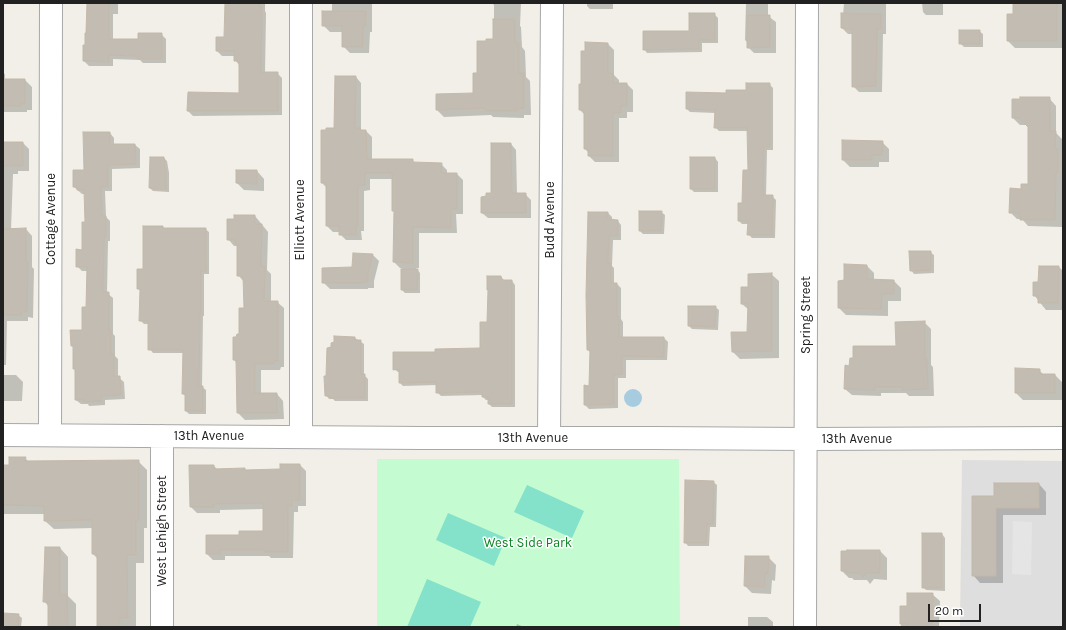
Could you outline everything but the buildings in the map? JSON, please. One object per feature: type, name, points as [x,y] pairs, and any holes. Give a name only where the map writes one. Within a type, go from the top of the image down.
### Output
[{"type":"street","name":"Cottage Avenue","points":[[50,434],[51,3]]},
{"type":"street","name":"Elliott Avenue","points":[[301,3],[301,436]]},
{"type":"street","name":"Budd Avenue","points":[[549,438],[552,3]]},
{"type":"street","name":"Spring Street","points":[[805,627],[807,3]]},
{"type":"street","name":"13th Avenue","points":[[3,435],[50,434],[422,438],[1063,438]]},
{"type":"street","name":"West Lehigh Street","points":[[162,436],[162,627]]},
{"type":"shaded area","points":[[962,460],[1063,461],[1063,627],[960,627]]},
{"type":"shaded area","points":[[1013,521],[1032,522],[1031,575],[1012,574]]},
{"type":"green space","name":"West Side Park","points":[[377,459],[679,459],[680,627],[377,627]]},
{"type":"green space","points":[[527,485],[584,511],[572,538],[514,512]]},
{"type":"green space","points":[[448,513],[506,538],[494,566],[436,540]]},
{"type":"green space","points":[[427,579],[481,602],[470,627],[407,627]]},
{"type":"water","points":[[629,389],[637,389],[642,394],[640,405],[637,407],[629,407],[624,402],[624,394]]}]
